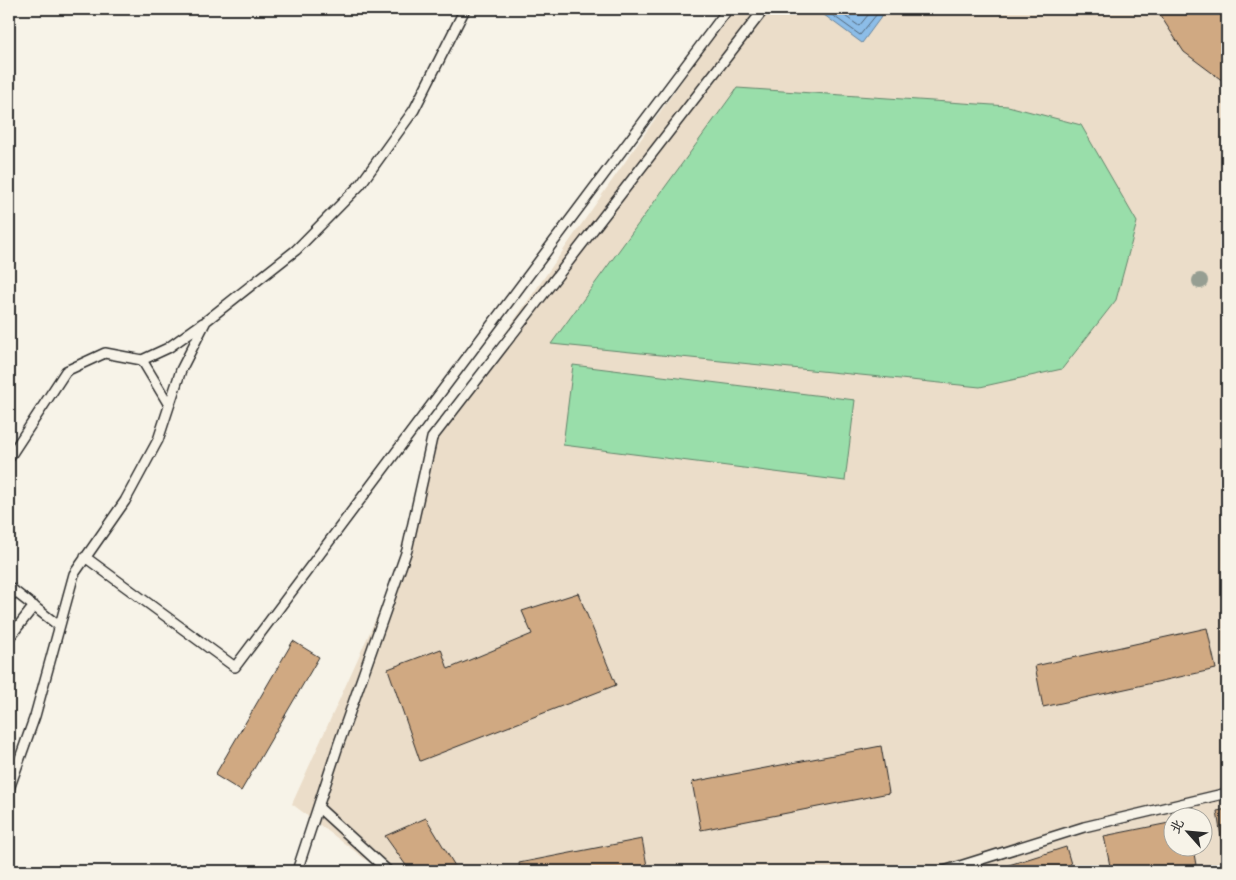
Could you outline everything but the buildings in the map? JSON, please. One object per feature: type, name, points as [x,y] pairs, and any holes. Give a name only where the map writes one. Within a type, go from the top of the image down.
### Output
[{"type":"lane","points":[[9,458],[66,370],[105,353],[142,360],[168,348],[206,321],[296,250],[360,185],[414,110],[464,9]]},
{"type":"lane","points":[[85,557],[235,666],[728,9]]},
{"type":"lane","points":[[297,871],[407,550],[432,438],[764,9]]},
{"type":"lane","points":[[9,789],[34,716],[74,574],[125,502],[158,440],[180,370],[206,321]]},
{"type":"lane","points":[[142,360],[169,405]]},
{"type":"lane","points":[[9,587],[60,626]]},
{"type":"lane","points":[[9,638],[34,606]]},
{"type":"lane","points":[[944,871],[1084,827],[1227,793]]},
{"type":"lane","points":[[318,807],[388,871]]},
{"type":"shaded area","points":[[732,9],[1227,9],[1227,871],[381,871],[292,804],[407,550],[432,438]]},
{"type":"green space","points":[[737,88],[1008,106],[1081,125],[1137,222],[1116,300],[1062,369],[980,387],[551,344]]},
{"type":"green space","points":[[573,365],[855,400],[845,481],[563,445]]},
{"type":"water","points":[[816,9],[887,9],[862,43]]}]
